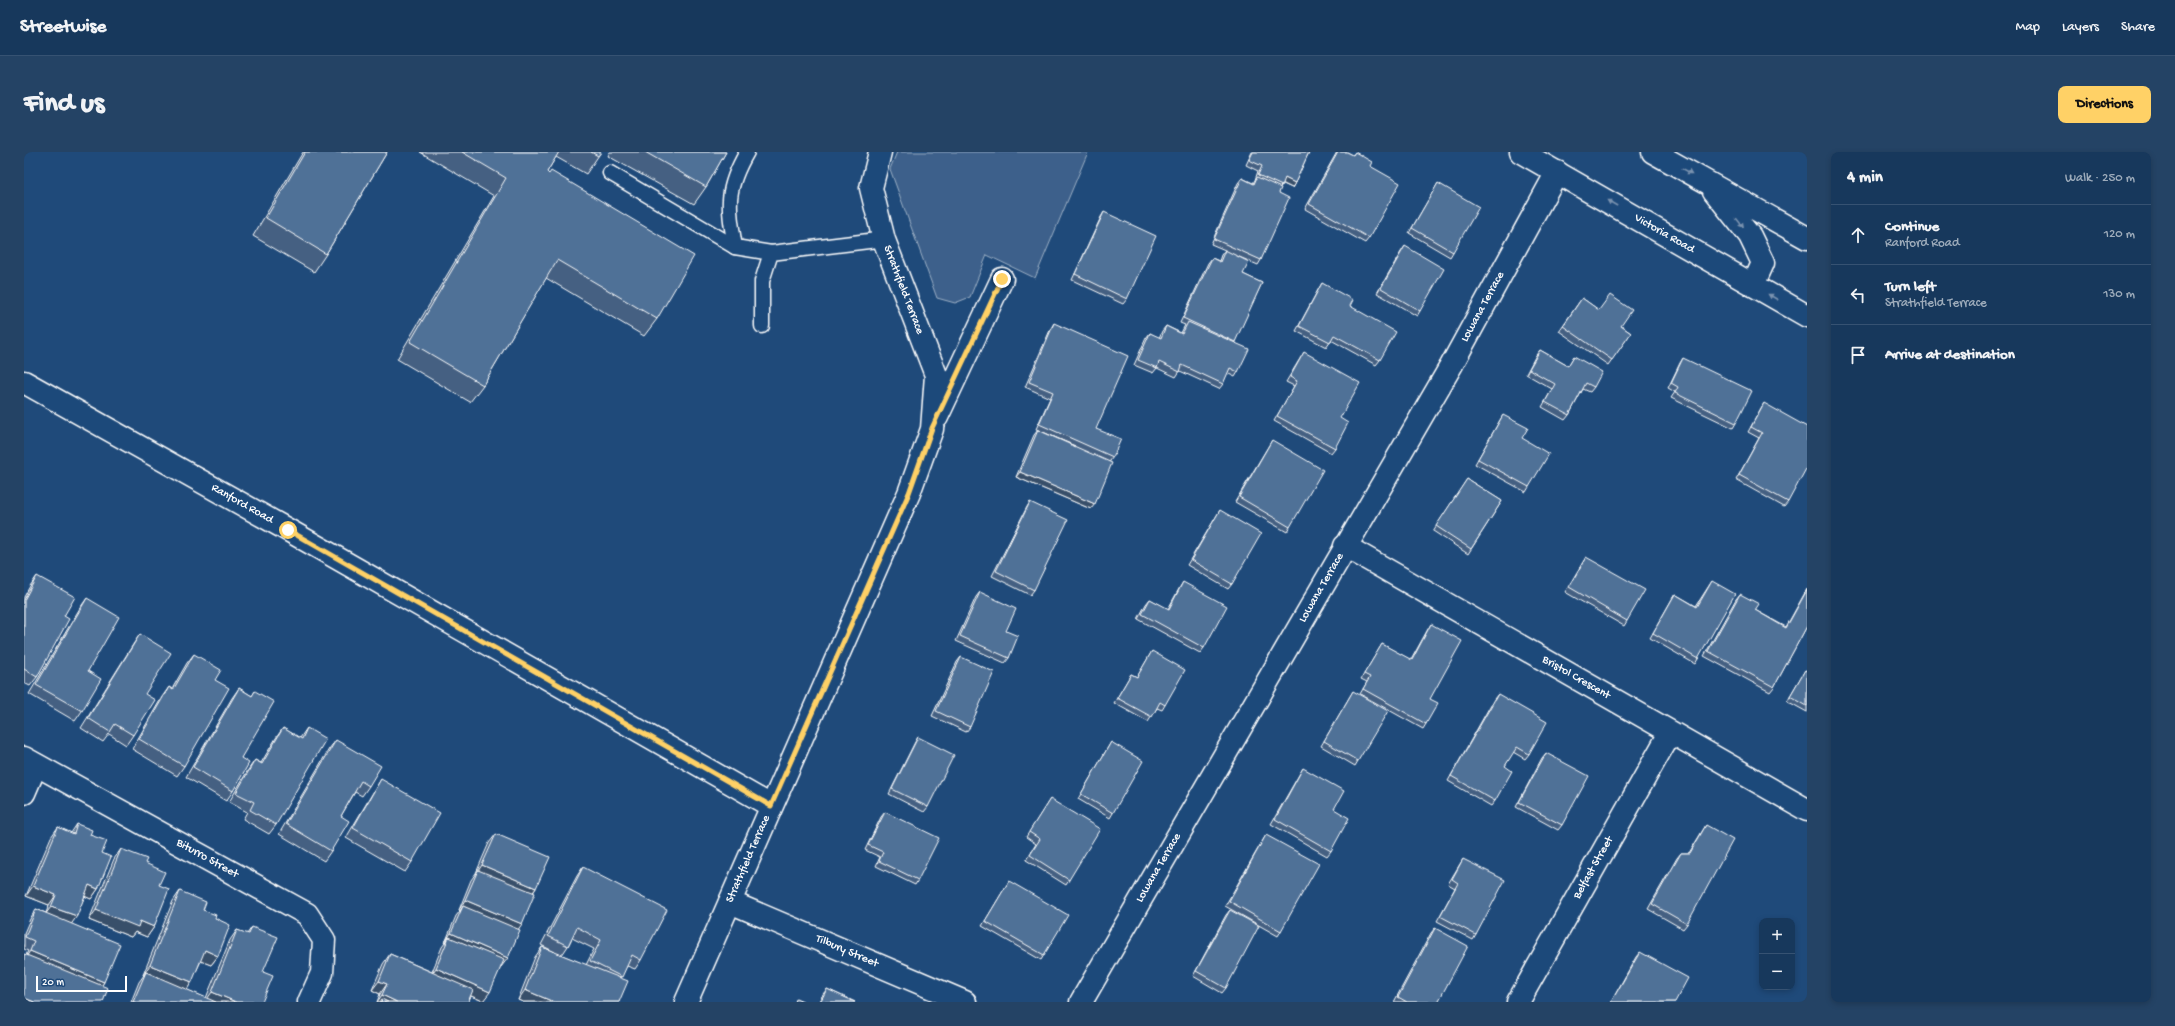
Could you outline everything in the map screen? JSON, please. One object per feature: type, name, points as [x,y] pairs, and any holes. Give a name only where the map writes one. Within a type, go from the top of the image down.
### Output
[{"type":"main road","name":"Strathfield Terrace","points":[[880,152],[871,188],[885,239],[936,375],[932,428]]},
{"type":"main road","name":"Victoria Road","points":[[1521,152],[1807,316]]},
{"type":"main road","points":[[1653,152],[1807,238]]},
{"type":"main road","name":"Lowana Terrace","points":[[1081,1002],[1451,366],[1557,172]]},
{"type":"main road","points":[[1706,182],[1750,236],[1763,263],[1753,285]]},
{"type":"main road","name":"Strathfield Terrace","points":[[686,1002],[909,493],[932,428],[1002,279]]},
{"type":"main road","name":"Ranford Road","points":[[24,382],[288,530],[771,806]]},
{"type":"main road","name":"Bristol Crescent","points":[[1345,546],[1807,810]]},
{"type":"main road","name":"Belfast Street","points":[[1518,1002],[1670,733]]},
{"type":"main road","points":[[24,794],[30,761]]},
{"type":"main road","name":"Biturro Street","points":[[30,761],[307,914],[324,940],[322,973],[309,1002]]},
{"type":"main road","name":"Tilbury Street","points":[[730,902],[965,1002]]},
{"type":"lane","points":[[735,247],[730,220],[730,193],[734,174],[747,152]]},
{"type":"lane","points":[[610,173],[735,247],[771,253],[885,239]]},
{"type":"lane","points":[[762,326],[762,281],[771,253]]},
{"type":"shaded area","points":[[897,152],[1088,152],[1035,278],[987,255],[970,297],[955,303],[937,298],[890,169]]},
{"type":"building","points":[[305,152],[387,152],[326,254],[266,218]]},
{"type":"building","points":[[462,152],[559,152],[547,172],[549,174],[551,171],[694,256],[657,319],[557,260],[483,385],[410,342],[506,178]]},
{"type":"building","points":[[591,152],[601,152],[598,156]]},
{"type":"building","points":[[645,152],[726,152],[706,187]]},
{"type":"building","points":[[1253,152],[1309,152],[1295,183],[1285,178],[1282,186],[1258,175],[1262,166],[1249,160]]},
{"type":"building","points":[[1338,152],[1347,152],[1353,155],[1355,152],[1372,162],[1370,166],[1400,183],[1369,238],[1309,204]]},
{"type":"building","points":[[1257,177],[1281,188],[1279,193],[1289,198],[1261,260],[1214,239],[1242,178],[1254,184]]},
{"type":"building","points":[[1438,183],[1479,207],[1453,252],[1412,228]]},
{"type":"building","points":[[1104,212],[1156,236],[1127,299],[1075,274]]},
{"type":"building","points":[[1405,246],[1444,269],[1420,311],[1381,288]]},
{"type":"building","points":[[1225,250],[1249,262],[1243,274],[1262,283],[1235,342],[1183,318],[1212,258],[1220,262]]},
{"type":"building","points":[[1322,283],[1353,300],[1350,306],[1396,332],[1380,360],[1334,335],[1330,342],[1299,326]]},
{"type":"building","points":[[1610,295],[1632,310],[1621,326],[1631,333],[1612,360],[1563,326],[1582,298],[1599,310]]},
{"type":"building","points":[[1188,322],[1249,349],[1238,372],[1230,368],[1223,384],[1182,365],[1180,372],[1159,362],[1157,368],[1138,360],[1150,333],[1161,338],[1166,326],[1182,334]]},
{"type":"building","points":[[1054,323],[1128,356],[1096,429],[1121,439],[1113,457],[1039,424],[1053,392],[1029,382]]},
{"type":"building","points":[[1540,350],[1568,366],[1574,356],[1602,372],[1594,387],[1586,383],[1569,415],[1545,402],[1555,384],[1529,369]]},
{"type":"building","points":[[1304,352],[1360,383],[1340,418],[1348,423],[1335,448],[1277,416],[1297,381],[1290,377]]},
{"type":"building","points":[[1683,358],[1752,391],[1736,423],[1675,393],[1678,387],[1671,383]]},
{"type":"building","points":[[1764,403],[1807,427],[1807,467],[1788,502],[1739,475],[1762,433],[1751,427]]},
{"type":"building","points":[[1503,415],[1528,428],[1522,438],[1549,454],[1529,487],[1478,459]]},
{"type":"building","points":[[1038,430],[1112,463],[1095,504],[1020,472]]},
{"type":"building","points":[[1272,440],[1323,470],[1290,527],[1239,497]]},
{"type":"building","points":[[1467,479],[1502,501],[1471,549],[1436,526]]},
{"type":"building","points":[[1030,502],[1068,520],[1034,590],[996,571]]},
{"type":"building","points":[[1220,510],[1261,534],[1232,584],[1191,560]]},
{"type":"building","points":[[1586,557],[1645,590],[1627,621],[1569,587]]},
{"type":"building","points":[[37,576],[75,597],[64,616],[69,619],[37,677],[24,669],[24,600]]},
{"type":"building","points":[[1712,581],[1735,594],[1698,659],[1653,633],[1675,594],[1697,607]]},
{"type":"building","points":[[1183,582],[1227,606],[1204,648],[1142,614],[1150,599],[1169,609]]},
{"type":"building","points":[[1807,590],[1807,626],[1774,687],[1708,651],[1740,594],[1759,604],[1755,610],[1786,628]]},
{"type":"building","points":[[980,592],[1016,609],[1006,631],[1018,636],[1009,658],[960,636]]},
{"type":"building","points":[[87,598],[119,617],[88,671],[101,679],[82,711],[36,685]]},
{"type":"building","points":[[1431,624],[1462,641],[1430,699],[1438,703],[1426,724],[1363,689],[1370,677],[1364,674],[1382,644],[1412,660]]},
{"type":"building","points":[[140,634],[171,653],[145,694],[155,700],[133,735],[115,724],[110,732],[88,718]]},
{"type":"building","points":[[1152,651],[1185,670],[1165,705],[1160,702],[1152,717],[1117,698],[1131,674],[1137,677]]},
{"type":"building","points":[[194,654],[221,670],[215,680],[229,688],[184,766],[139,739],[169,687],[173,690]]},
{"type":"building","points":[[961,657],[994,672],[970,727],[936,711]]},
{"type":"building","points":[[1805,670],[1807,671],[1807,706],[1790,696]]},
{"type":"building","points":[[239,688],[252,696],[255,691],[274,702],[241,758],[249,763],[233,791],[193,767]]},
{"type":"building","points":[[1353,691],[1388,711],[1358,761],[1324,741]]},
{"type":"building","points":[[1498,694],[1547,722],[1529,754],[1517,747],[1505,766],[1512,771],[1495,801],[1451,776]]},
{"type":"building","points":[[283,728],[302,739],[307,728],[326,739],[276,825],[250,810],[254,802],[236,793],[255,760],[262,764]]},
{"type":"building","points":[[918,737],[954,755],[928,807],[892,789]]},
{"type":"building","points":[[336,740],[381,766],[369,786],[361,781],[341,816],[349,821],[331,851],[286,824]]},
{"type":"building","points":[[1111,742],[1143,761],[1113,813],[1081,794]]},
{"type":"building","points":[[1546,753],[1589,776],[1562,825],[1519,802]]},
{"type":"building","points":[[1303,768],[1344,791],[1334,809],[1349,818],[1331,851],[1275,819]]},
{"type":"building","points":[[381,779],[440,813],[412,862],[353,828]]},
{"type":"building","points":[[1050,799],[1100,829],[1069,880],[1030,855],[1040,839],[1029,832]]},
{"type":"building","points":[[885,812],[939,838],[918,880],[879,861],[883,852],[868,845]]},
{"type":"building","points":[[77,824],[92,830],[90,835],[107,841],[102,853],[111,857],[98,889],[89,885],[77,916],[51,907],[56,895],[33,886],[58,827],[74,834]]},
{"type":"building","points":[[1706,825],[1733,840],[1687,924],[1652,904],[1681,853],[1690,853]]},
{"type":"building","points":[[496,834],[550,857],[536,888],[482,865]]},
{"type":"building","points":[[1266,835],[1319,864],[1281,931],[1229,901]]},
{"type":"building","points":[[121,849],[147,859],[145,863],[165,872],[159,885],[169,889],[154,927],[140,921],[138,927],[96,910]]},
{"type":"building","points":[[1463,859],[1505,880],[1476,935],[1440,916],[1458,883],[1452,879]]},
{"type":"building","points":[[583,867],[667,910],[641,960],[632,955],[622,977],[590,961],[601,940],[577,927],[568,946],[548,936]]},
{"type":"building","points":[[478,870],[535,893],[522,924],[465,900]]},
{"type":"building","points":[[1009,881],[1068,915],[1044,955],[985,921]]},
{"type":"building","points":[[180,891],[206,902],[203,910],[216,915],[215,918],[230,925],[218,956],[205,950],[192,982],[150,965]]},
{"type":"building","points":[[463,906],[520,930],[508,958],[451,933]]},
{"type":"building","points":[[36,909],[120,944],[104,982],[30,951],[34,941],[25,937]]},
{"type":"building","points":[[1230,910],[1259,926],[1226,988],[1196,971]]},
{"type":"building","points":[[252,927],[278,937],[263,972],[273,976],[262,1002],[236,1002],[212,992],[237,930],[249,934]]},
{"type":"building","points":[[1435,928],[1468,946],[1438,1002],[1407,1002],[1398,997]]},
{"type":"building","points":[[449,937],[504,960],[490,992],[436,968]]},
{"type":"building","points":[[542,947],[628,981],[619,1002],[554,1002],[525,990]]},
{"type":"building","points":[[1640,952],[1688,978],[1675,1002],[1611,1002]]},
{"type":"building","points":[[24,954],[108,988],[103,1002],[35,1002],[24,998]]},
{"type":"building","points":[[390,954],[473,990],[468,1002],[397,1002],[382,995],[387,984],[379,981]]},
{"type":"building","points":[[146,972],[216,1002],[133,1002]]},
{"type":"building","points":[[827,989],[855,1002],[820,1002]]},
{"type":"building","points":[[382,999],[388,1002],[381,1002]]},
{"type":"building","points":[[796,999],[803,1002],[795,1002]]},
{"type":"route","points":[[288,530],[771,806],[909,493],[932,428],[1002,279]]}]
